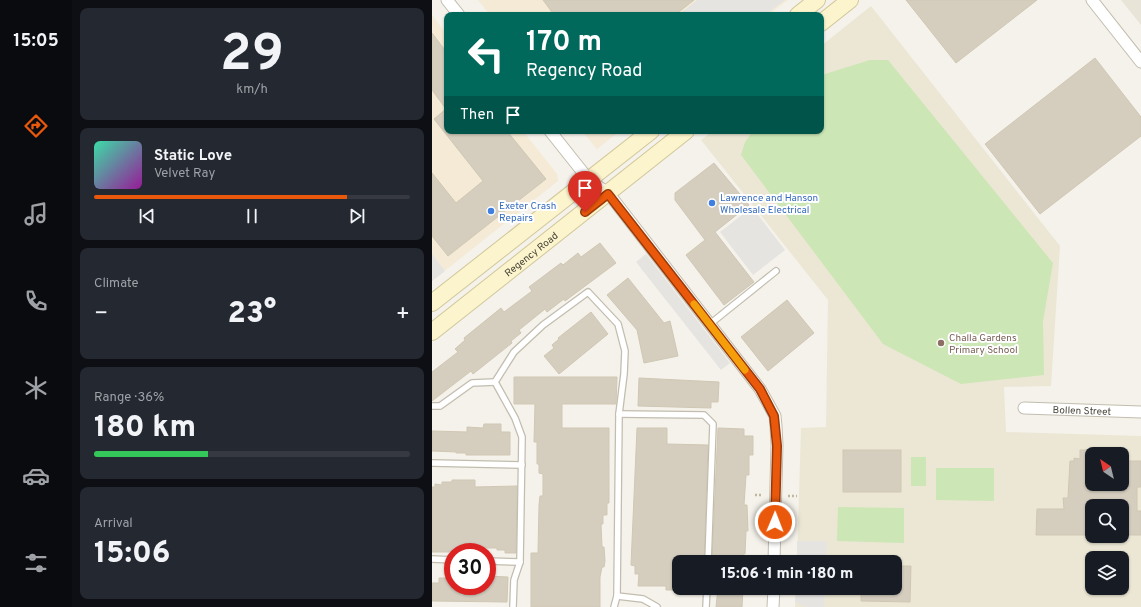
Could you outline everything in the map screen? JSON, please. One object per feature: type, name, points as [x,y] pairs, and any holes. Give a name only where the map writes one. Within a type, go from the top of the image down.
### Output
[{"type":"main road","points":[[802,12],[817,0]]},
{"type":"main road","points":[[824,21],[850,0]]},
{"type":"main road","points":[[432,303],[647,134]]},
{"type":"main road","name":"Regency Road","points":[[432,332],[682,134]]},
{"type":"street","points":[[447,0],[457,12]]},
{"type":"street","points":[[1092,0],[1141,62]]},
{"type":"street","points":[[552,134],[589,180],[608,194],[760,389],[774,416],[777,446],[774,555]]},
{"type":"street","name":"Bollen Street","points":[[1024,408],[1141,412]]},
{"type":"street","points":[[773,607],[774,595]]},
{"type":"lane","points":[[710,324],[776,271]]},
{"type":"lane","points":[[495,382],[514,352],[543,325],[588,292],[618,324],[625,351],[619,414],[617,596],[614,607]]},
{"type":"lane","points":[[432,406],[440,406],[472,383],[495,382]]},
{"type":"lane","points":[[495,382],[515,418],[522,437],[520,562],[514,580],[513,607]]},
{"type":"lane","points":[[619,414],[704,415],[713,424],[708,555]]},
{"type":"lane","points":[[432,463],[522,465]]},
{"type":"lane","points":[[432,559],[444,560]]},
{"type":"lane","points":[[496,561],[520,562]]},
{"type":"lane","points":[[706,607],[707,595]]},
{"type":"lane","points":[[617,596],[643,600],[657,607]]},
{"type":"shaded area","points":[[478,0],[788,0],[772,12],[488,12]]},
{"type":"shaded area","points":[[697,0],[785,0],[769,12],[682,12]]},
{"type":"shaded area","points":[[1121,0],[1141,0],[1141,25]]},
{"type":"shaded area","name":"Challa Gardens Primary School","points":[[871,6],[1060,246],[1051,386],[1004,387],[1006,432],[1141,436],[1141,607],[795,607],[796,595],[902,595],[902,555],[797,555],[801,428],[826,427],[828,300],[701,140],[709,134],[824,134],[824,44]]},
{"type":"shaded area","points":[[432,15],[444,31],[444,134],[525,134],[557,174],[558,181],[432,281]]},
{"type":"shaded area","points":[[584,134],[616,134],[597,149]]},
{"type":"shaded area","points":[[752,207],[785,250],[753,275],[720,232]]},
{"type":"shaded area","points":[[432,254],[445,271],[432,281]]},
{"type":"shaded area","points":[[646,254],[730,363],[721,370],[636,262]]},
{"type":"shaded area","points":[[797,541],[827,541],[826,555],[797,555]]},
{"type":"shaded area","points":[[796,595],[825,595],[824,607],[807,607],[795,602]]},
{"type":"green space","points":[[870,60],[888,60],[1053,263],[1043,321],[1044,375],[961,384],[883,344],[741,155],[745,142],[751,134],[824,134],[825,74]]},
{"type":"green space","points":[[911,457],[926,457],[926,486],[911,486]]},
{"type":"green space","points":[[936,468],[994,468],[994,501],[936,500]]},
{"type":"green space","points":[[838,507],[904,508],[904,543],[837,541]]},
{"type":"building","points":[[543,0],[694,0],[679,12],[552,12]]},
{"type":"building","points":[[906,0],[1037,0],[956,63]]},
{"type":"building","points":[[432,33],[444,49],[444,106],[432,90]]},
{"type":"building","points":[[1095,58],[1141,117],[1141,136],[1040,214],[985,144]]},
{"type":"building","points":[[444,111],[444,132],[434,119]]},
{"type":"building","points":[[446,134],[509,134],[546,179],[448,256],[432,236],[432,173],[456,203],[483,181]]},
{"type":"building","points":[[714,163],[749,205],[715,232],[754,282],[724,305],[686,255],[705,240],[675,200],[675,193]]},
{"type":"building","points":[[600,243],[616,263],[565,301],[564,299],[547,312],[545,309],[519,330],[521,333],[511,341],[512,343],[473,374],[471,371],[432,401],[432,372],[458,352],[455,349],[465,340],[464,338],[501,308],[504,312],[532,291],[529,287],[561,263],[563,265],[578,253],[581,257]]},
{"type":"building","points":[[628,278],[664,323],[670,321],[678,356],[644,363],[637,330],[607,295]]},
{"type":"building","points":[[787,300],[814,333],[768,371],[741,337]]},
{"type":"building","points":[[591,312],[608,334],[559,374],[544,356],[554,348],[552,345],[559,339],[558,338]]},
{"type":"building","points":[[514,377],[617,377],[616,404],[562,404],[562,428],[609,428],[609,503],[607,503],[607,515],[603,515],[603,524],[601,524],[602,547],[604,547],[605,561],[600,577],[600,607],[531,607],[531,553],[538,553],[539,505],[540,496],[543,496],[543,474],[539,473],[539,464],[537,464],[537,442],[534,442],[535,404],[514,404]]},
{"type":"building","points":[[639,378],[719,382],[718,402],[711,402],[711,408],[638,406]]},
{"type":"building","points":[[484,424],[501,424],[501,432],[510,432],[510,455],[466,455],[466,453],[432,451],[432,431],[467,432],[467,427],[483,428]]},
{"type":"building","points":[[637,428],[667,428],[667,444],[708,445],[704,555],[672,555],[672,590],[666,590],[666,586],[638,586],[639,574],[635,574],[635,566],[631,565]]},
{"type":"building","points":[[718,428],[744,429],[744,436],[753,436],[753,455],[749,455],[749,475],[746,475],[744,505],[747,505],[748,531],[746,531],[745,554],[712,555]]},
{"type":"building","points":[[843,450],[901,450],[901,492],[843,492]]},
{"type":"building","points":[[1080,450],[1085,450],[1085,491],[1129,491],[1129,461],[1141,461],[1141,487],[1137,487],[1137,511],[1141,511],[1141,535],[1129,535],[1129,499],[1085,499],[1085,535],[1036,535],[1037,509],[1064,509],[1063,498],[1068,498],[1070,461],[1074,461],[1074,458],[1080,459]]},
{"type":"building","points":[[452,480],[475,480],[475,487],[517,486],[516,553],[505,553],[505,550],[497,550],[496,543],[444,543],[444,552],[432,552],[432,487],[435,487],[435,484],[442,485],[442,482],[452,482]]},
{"type":"building","points":[[902,566],[911,566],[910,602],[861,601],[861,595],[902,595]]},
{"type":"building","points":[[496,576],[508,577],[507,602],[432,601],[432,583],[439,583],[439,578],[444,578],[444,595],[496,595]]},
{"type":"building","points":[[717,595],[743,595],[742,607],[716,607]]},
{"type":"slow traffic","points":[[694,304],[745,370]]},
{"type":"place","name":"Lawrence and Hanson Wholesale Electrical","points":[[712,203]]},
{"type":"place","name":"Exeter Crash Repairs","points":[[491,211]]},
{"type":"place","name":"Challa Gardens Primary School","points":[[941,343]]},
{"type":"route","points":[[585,212],[608,194],[760,389],[774,416],[776,426],[777,446],[775,522]]}]
